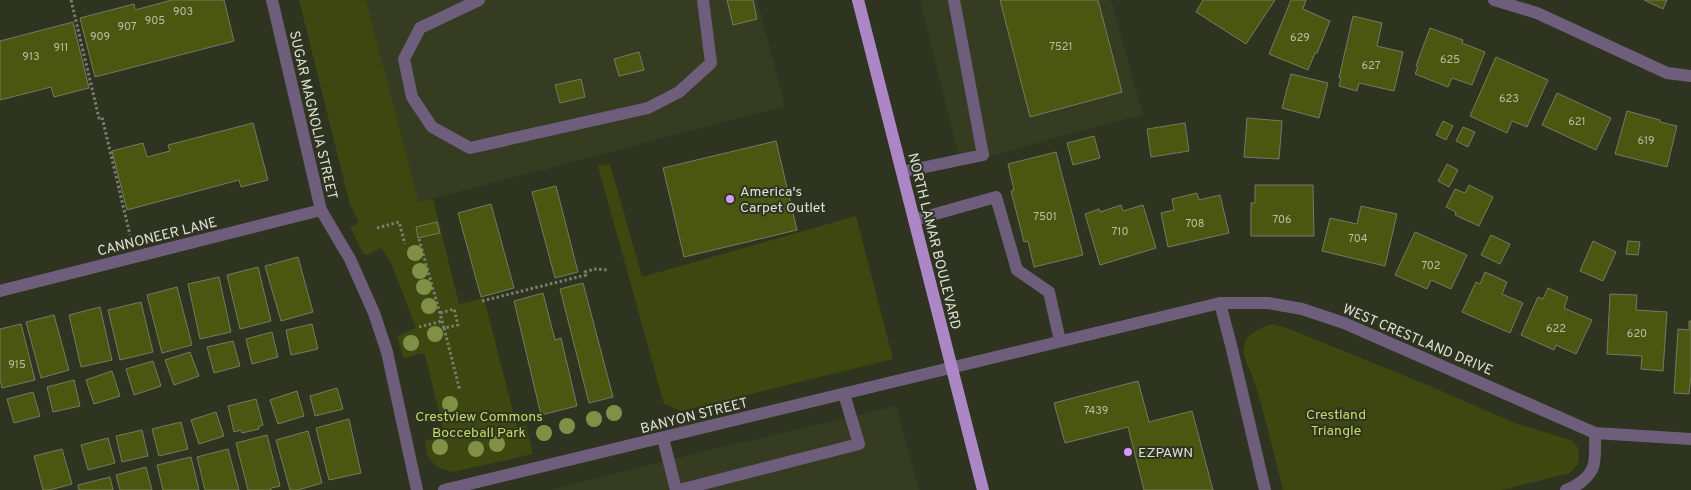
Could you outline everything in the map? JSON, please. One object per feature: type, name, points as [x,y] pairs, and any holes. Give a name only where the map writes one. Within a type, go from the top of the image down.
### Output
[{"type":"main road","name":"NORTH LAMAR BOULEVARD","points":[[858,0],[984,490]]},
{"type":"street","name":"SUGAR MAGNOLIA STREET","points":[[272,0],[321,210],[350,259],[374,313],[386,352],[417,490]]},
{"type":"street","points":[[479,0],[420,28],[404,59],[412,97],[432,127],[470,148],[648,108],[678,92],[711,63],[703,0]]},
{"type":"street","points":[[902,172],[983,155],[954,0]]},
{"type":"street","points":[[1494,0],[1537,13],[1666,73],[1691,76]]},
{"type":"street","points":[[914,220],[996,197],[1017,270],[1049,292],[1060,341]]},
{"type":"street","name":"CANNONEER LANE","points":[[0,291],[321,210]]},
{"type":"street","points":[[1220,303],[1264,490]]},
{"type":"street","name":"WEST CRESTLAND DRIVE","points":[[952,367],[1220,303],[1268,303],[1302,308],[1344,322],[1596,433],[1691,440]]},
{"type":"street","name":"BANYON STREET","points":[[444,490],[952,367]]},
{"type":"street","points":[[663,438],[677,490],[859,444],[844,394]]},
{"type":"street","points":[[1566,490],[1581,482],[1593,467],[1596,433]]},
{"type":"path","points":[[71,0],[99,118],[102,117],[130,235]]},
{"type":"path","points":[[377,228],[400,222],[405,244]]},
{"type":"path","points":[[419,240],[460,391]]},
{"type":"path","points":[[482,301],[586,275],[585,272],[609,270]]},
{"type":"path","points":[[440,313],[454,309],[458,325],[444,328]]},
{"type":"path","points":[[420,327],[442,321]]},
{"type":"shaded area","points":[[366,0],[757,0],[785,106],[419,202]]},
{"type":"shaded area","points":[[920,0],[1111,0],[1143,115],[961,165]]},
{"type":"shaded area","points":[[896,406],[919,490],[551,490],[676,458]]},
{"type":"green space","name":"Crestview Commons Bocceball Park","points":[[299,0],[366,0],[419,202],[433,199],[459,304],[484,298],[517,427],[526,425],[533,454],[453,472],[439,468],[431,461],[427,454],[425,441],[444,433],[425,355],[422,353],[406,358],[403,357],[397,336],[416,328],[392,265],[381,248],[367,255],[364,254],[350,228],[359,222],[350,205]]},
{"type":"green space","points":[[610,164],[642,277],[856,216],[893,359],[681,411],[664,404],[598,166]]},
{"type":"green space","name":"Crestland Triangle","points":[[1272,324],[1287,328],[1437,389],[1517,424],[1571,440],[1577,446],[1578,464],[1570,473],[1502,490],[1283,490],[1261,404],[1243,351],[1245,342],[1250,335]]},
{"type":"building","points":[[172,0],[224,0],[234,41],[95,77],[80,18],[134,4],[135,10]]},
{"type":"building","points":[[727,0],[753,0],[757,19],[733,25]]},
{"type":"building","points":[[1000,0],[1098,0],[1122,92],[1030,117]]},
{"type":"building","points":[[1203,0],[1275,0],[1246,44],[1196,12]]},
{"type":"building","points":[[1291,0],[1306,0],[1303,9],[1330,21],[1308,70],[1269,54]]},
{"type":"building","points":[[1644,0],[1667,0],[1663,9]]},
{"type":"building","points":[[1353,16],[1382,23],[1377,46],[1403,52],[1394,91],[1359,83],[1357,91],[1339,86],[1341,78],[1339,78]]},
{"type":"building","points":[[73,22],[89,88],[54,97],[51,87],[0,100],[0,41]]},
{"type":"building","points":[[1430,28],[1463,40],[1462,43],[1485,52],[1472,85],[1452,78],[1448,87],[1415,74],[1418,67],[1416,66]]},
{"type":"building","points":[[639,52],[644,70],[619,76],[614,59]]},
{"type":"building","points":[[1496,57],[1548,80],[1527,127],[1512,121],[1507,133],[1470,116]]},
{"type":"building","points":[[1291,74],[1328,83],[1319,118],[1282,108]]},
{"type":"building","points":[[581,79],[585,97],[560,103],[555,85]]},
{"type":"building","points":[[1557,93],[1611,118],[1596,150],[1542,125]]},
{"type":"building","points":[[1627,111],[1677,126],[1667,167],[1615,154]]},
{"type":"building","points":[[1247,118],[1282,121],[1279,159],[1244,157]]},
{"type":"building","points":[[1443,121],[1453,126],[1446,140],[1436,135]]},
{"type":"building","points":[[253,123],[268,180],[241,187],[239,180],[127,210],[112,151],[143,143],[147,157],[170,151],[168,145]]},
{"type":"building","points":[[1185,123],[1189,151],[1151,157],[1147,129]]},
{"type":"building","points":[[1463,127],[1475,132],[1468,147],[1456,141]]},
{"type":"building","points":[[1094,136],[1100,158],[1073,165],[1067,143]]},
{"type":"building","name":"America's Carpet Outlet","points":[[776,141],[797,230],[684,257],[663,168]]},
{"type":"building","points":[[1056,152],[1083,255],[1034,267],[1028,241],[1024,242],[1011,191],[1014,190],[1008,164]]},
{"type":"building","points":[[1447,164],[1458,170],[1449,187],[1438,181]]},
{"type":"building","points":[[1255,185],[1313,185],[1314,236],[1251,236],[1251,203],[1255,203]]},
{"type":"building","points":[[1469,185],[1493,197],[1479,226],[1455,215],[1456,212],[1446,207],[1455,189],[1465,193]]},
{"type":"building","points":[[556,186],[578,272],[555,278],[532,192]]},
{"type":"building","points":[[1197,193],[1199,200],[1220,195],[1229,233],[1168,247],[1161,213],[1174,210],[1172,199]]},
{"type":"building","points":[[491,204],[514,288],[481,297],[458,213]]},
{"type":"building","points":[[1121,205],[1123,211],[1143,205],[1156,248],[1100,265],[1085,214],[1099,209],[1100,212]]},
{"type":"building","points":[[1361,206],[1397,214],[1385,266],[1322,251],[1330,218],[1357,224]]},
{"type":"building","points":[[437,222],[440,233],[418,238],[416,227]]},
{"type":"building","points":[[1415,232],[1467,255],[1451,289],[1431,280],[1427,289],[1395,275]]},
{"type":"building","points":[[1491,235],[1510,244],[1500,264],[1481,255]]},
{"type":"building","points":[[1593,241],[1616,252],[1603,281],[1580,271]]},
{"type":"building","points":[[1628,241],[1640,242],[1638,255],[1626,254]]},
{"type":"building","points":[[298,257],[313,312],[281,321],[265,266]]},
{"type":"building","points":[[258,267],[271,321],[240,329],[227,275]]},
{"type":"building","points":[[1485,272],[1507,282],[1502,294],[1523,303],[1510,333],[1462,312],[1476,282],[1480,284]]},
{"type":"building","points":[[219,277],[231,332],[200,339],[188,284]]},
{"type":"building","points":[[583,283],[613,397],[589,403],[560,289]]},
{"type":"building","points":[[177,287],[192,345],[162,353],[147,295]]},
{"type":"building","points":[[1548,288],[1568,297],[1564,308],[1592,320],[1576,354],[1556,345],[1554,350],[1521,335],[1538,297],[1543,299]]},
{"type":"building","points":[[543,293],[555,340],[561,338],[577,406],[541,415],[514,301]]},
{"type":"building","points":[[1610,294],[1637,295],[1636,310],[1667,312],[1663,371],[1641,369],[1642,356],[1607,354]]},
{"type":"building","points":[[141,302],[153,352],[120,360],[108,310]]},
{"type":"building","points":[[100,307],[112,360],[81,367],[69,315]]},
{"type":"building","points":[[54,315],[69,370],[41,378],[26,322]]},
{"type":"building","points":[[1689,321],[1691,321],[1691,376],[1689,394],[1674,393],[1678,329],[1689,330]]},
{"type":"building","points":[[21,324],[35,380],[2,388],[0,380],[0,329]]},
{"type":"building","points":[[312,324],[318,349],[291,355],[286,330]]},
{"type":"building","points":[[272,332],[278,357],[252,364],[246,339]]},
{"type":"building","points":[[233,341],[240,366],[214,373],[207,347]]},
{"type":"building","points":[[190,352],[199,376],[174,385],[165,360]]},
{"type":"building","points":[[153,361],[161,386],[134,395],[126,369]]},
{"type":"building","points":[[112,371],[120,396],[94,404],[86,380]]},
{"type":"building","points":[[74,380],[80,406],[53,412],[47,387]]},
{"type":"building","points":[[1138,381],[1149,422],[1192,411],[1213,490],[1144,490],[1128,427],[1065,443],[1054,403]]},
{"type":"building","points":[[337,388],[343,409],[315,416],[310,396]]},
{"type":"building","points":[[297,391],[304,416],[278,424],[270,400]]},
{"type":"building","points":[[33,392],[40,416],[14,423],[7,399]]},
{"type":"building","points":[[256,399],[263,425],[259,426],[259,429],[242,433],[241,430],[234,432],[228,406]]},
{"type":"building","points":[[216,412],[224,436],[199,444],[191,420]]},
{"type":"building","points":[[349,419],[361,473],[329,480],[316,428]]},
{"type":"building","points":[[181,422],[188,449],[159,456],[152,429]]},
{"type":"building","points":[[142,430],[148,456],[122,462],[116,436]]},
{"type":"building","points":[[308,431],[322,483],[298,490],[290,490],[276,440]]},
{"type":"building","points":[[267,435],[280,486],[271,488],[271,490],[248,490],[236,443]]},
{"type":"building","points":[[108,438],[115,463],[88,470],[81,445]]},
{"type":"building","points":[[62,449],[72,484],[43,490],[34,456]]},
{"type":"building","points":[[228,449],[239,490],[205,490],[197,457]]},
{"type":"building","points":[[191,457],[199,490],[163,490],[157,465]]},
{"type":"building","points":[[146,467],[152,490],[120,490],[116,475]]},
{"type":"building","points":[[110,477],[113,490],[79,490],[78,485]]},
{"type":"place","name":"America's Carpet Outlet","points":[[730,199]]},
{"type":"place","name":"EZPAWN","points":[[1128,452]]}]
